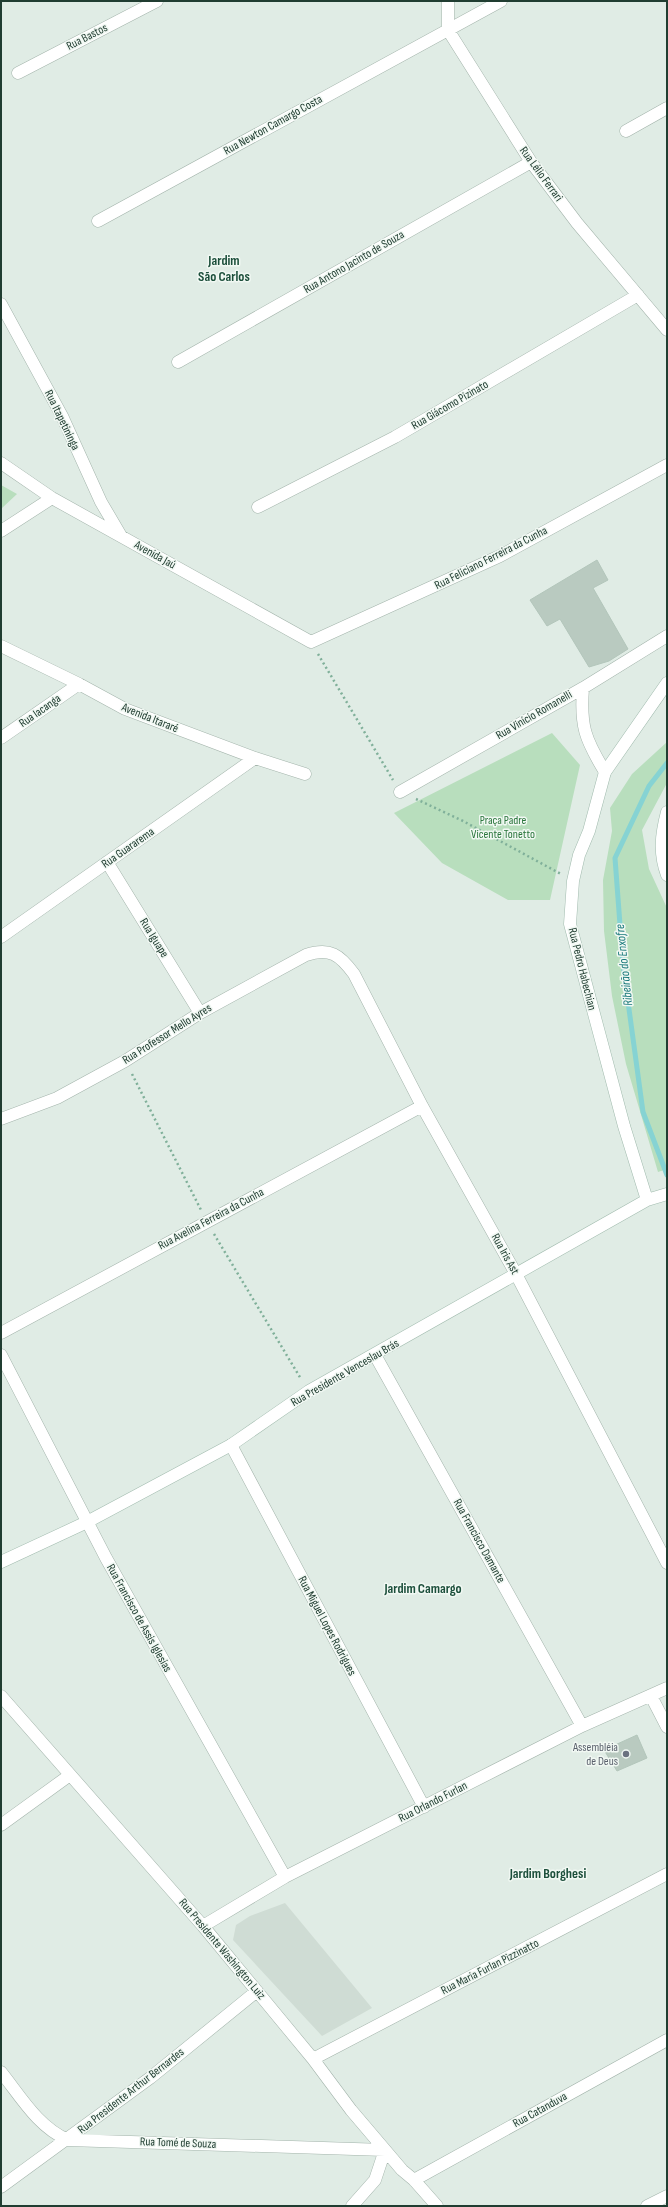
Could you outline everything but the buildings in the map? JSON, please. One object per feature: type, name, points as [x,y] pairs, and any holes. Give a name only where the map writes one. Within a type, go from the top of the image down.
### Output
[{"type":"street","name":"Rua Bastos","points":[[18,72],[157,1]]},
{"type":"street","points":[[448,1],[448,30]]},
{"type":"street","name":"Rua Newton Camargo Costa","points":[[98,221],[501,1]]},
{"type":"street","name":"Rua Lélio Ferrari","points":[[448,30],[531,162],[577,223],[667,330]]},
{"type":"street","points":[[626,131],[667,108]]},
{"type":"street","name":"Rua Antono Jacinto de Souza","points":[[178,362],[531,162]]},
{"type":"street","name":"Rua Giácomo Pizinato","points":[[258,507],[395,437],[638,295]]},
{"type":"street","name":"Rua Itapetininga","points":[[1,304],[62,416],[101,502],[122,537]]},
{"type":"street","name":"Avenida Jaú","points":[[1,463],[52,498],[311,642]]},
{"type":"street","name":"Rua Feliciano Ferreira da Cunha","points":[[311,642],[500,556],[667,465]]},
{"type":"street","points":[[1,531],[52,498]]},
{"type":"street","name":"Rua Vinício Romanelli","points":[[400,792],[583,688],[667,636]]},
{"type":"street","name":"Avenida Itararé","points":[[1,646],[79,684],[125,709],[255,758],[305,774]]},
{"type":"street","name":"Rua Pedro Habechian","points":[[647,1200],[618,1105],[570,924],[573,881],[589,831],[605,772],[667,683]]},
{"type":"street","name":"Rua Iacanga","points":[[1,738],[79,684]]},
{"type":"street","points":[[583,688],[581,714],[583,729],[588,742],[605,772]]},
{"type":"street","name":"Rua Guararema","points":[[1,937],[255,758]]},
{"type":"street","points":[[667,812],[663,827],[664,857],[667,875]]},
{"type":"street","name":"Rua Iguape","points":[[107,862],[200,1013]]},
{"type":"street","name":"Rua Professor Mello Ayres","points":[[1,1118],[57,1098],[125,1061],[200,1013],[306,955],[318,952],[333,954]]},
{"type":"street","name":"Rua Iris Ast","points":[[333,954],[344,960],[354,974],[422,1106],[516,1274],[667,1563]]},
{"type":"street","name":"Rua Avelina Ferreira da Cunha","points":[[1,1333],[422,1106]]},
{"type":"street","name":"Rua Presidente Venceslau Brás","points":[[1,1562],[87,1522],[231,1445],[309,1391],[647,1200],[665,1194]]},
{"type":"street","name":"Rua Francisco de Assis Iglesias","points":[[1,1355],[87,1522],[285,1877]]},
{"type":"street","name":"Rua Francisco Damante","points":[[375,1355],[582,1726]]},
{"type":"street","name":"Rua Miguel Lopes Rodrigues","points":[[231,1445],[424,1807]]},
{"type":"street","name":"Rua Orlando Furlan","points":[[203,1926],[285,1877],[582,1726],[667,1688]]},
{"type":"street","name":"Rua Presidente Washington Luiz","points":[[1,1696],[203,1926],[258,1991],[351,2110],[402,2170],[414,2180],[437,2206]]},
{"type":"street","points":[[651,1696],[667,1727]]},
{"type":"street","points":[[1,1825],[70,1775]]},
{"type":"street","name":"Rua Maria Furlan Pizzinatto","points":[[312,2059],[667,1874]]},
{"type":"street","name":"Rua Presidente Arthur Bernardes","points":[[1,2187],[68,2140],[150,2078],[258,1991]]},
{"type":"street","name":"Rua Catanduva","points":[[414,2180],[667,2040]]},
{"type":"street","name":"Rua Tomé de Souza","points":[[1,2072],[42,2123],[54,2134],[68,2140],[385,2150]]},
{"type":"street","points":[[352,2206],[375,2180],[385,2150]]},
{"type":"street","points":[[647,2206],[667,2196]]},
{"type":"shaded area","points":[[285,1903],[372,2008],[322,2036],[233,1940],[236,1925],[250,1916]]},
{"type":"green space","points":[[1,485],[17,494],[1,509]]},
{"type":"green space","name":"Praça Padre Vicente Tonetto","points":[[552,733],[580,765],[550,900],[508,900],[442,863],[394,813]]},
{"type":"green space","points":[[667,742],[667,783],[642,830],[649,869],[667,908],[667,1169],[658,1172],[626,1064],[612,996],[604,931],[603,880],[612,831],[610,808],[632,774]]},
{"type":"waterway","name":"Ribeirão do Enxofre","points":[[667,763],[649,786],[615,858],[623,965],[643,1112],[667,1175]]},
{"type":"place","name":"Assembléia de Deus","points":[[626,1754]]},
{"type":"district","name":"Jardim São Carlos","points":[[224,268]]},
{"type":"district","name":"Jardim Camargo","points":[[423,1588]]},
{"type":"district","name":"Jardim Borghesi","points":[[548,1873]]}]
